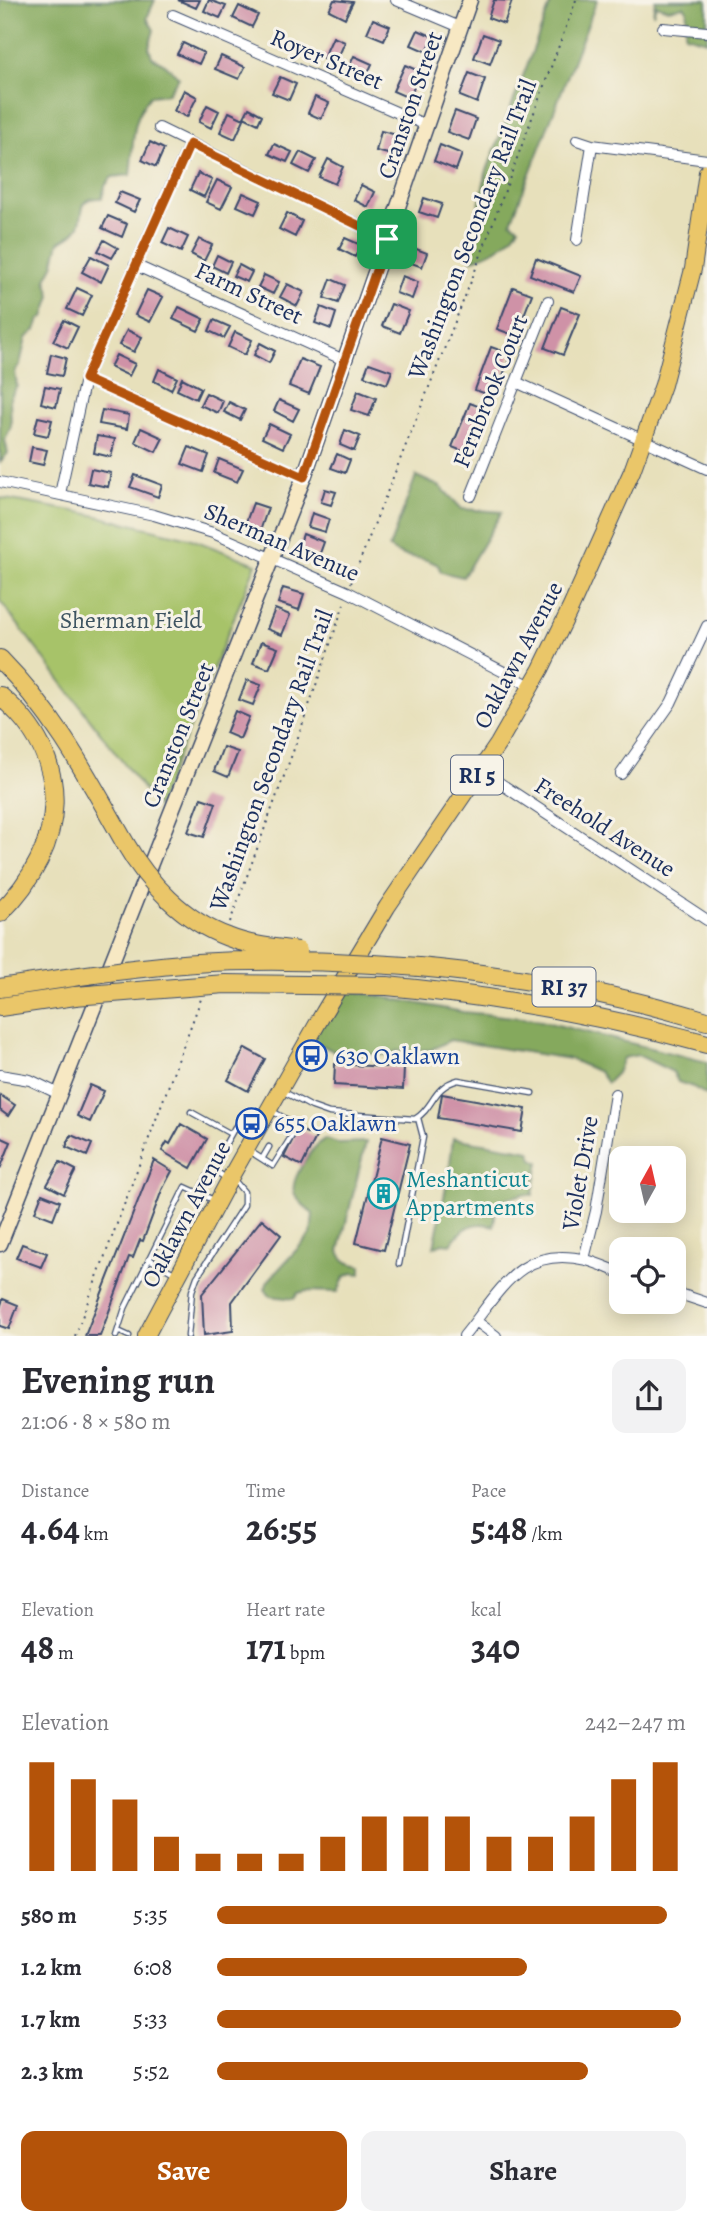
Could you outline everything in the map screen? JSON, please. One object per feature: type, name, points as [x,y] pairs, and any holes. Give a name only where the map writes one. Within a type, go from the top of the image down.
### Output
[{"type":"highway","points":[[0,659],[32,693],[65,738],[142,870],[161,891],[196,919],[228,938],[282,949],[419,967]]},
{"type":"highway","points":[[0,696],[22,716],[39,742],[49,770],[54,808],[50,834],[41,858],[27,883],[0,913]]},
{"type":"highway","name":"RI 37","points":[[0,988],[150,967],[250,961],[323,961],[419,967],[541,983],[707,1021]]},
{"type":"highway","name":"RI 37","points":[[0,1007],[73,1001],[177,986],[264,983],[387,986],[548,1006],[707,1044]]},
{"type":"highway","points":[[0,1018],[73,1001]]},
{"type":"main road","name":"Oaklawn Avenue","points":[[146,1336],[268,1109],[387,908],[498,744],[531,685],[611,521],[663,385],[685,307],[697,250],[707,172]]},
{"type":"street","points":[[396,0],[460,27]]},
{"type":"street","name":"Cranston Street","points":[[0,1244],[304,477],[470,0]]},
{"type":"street","name":"Royer Street","points":[[173,15],[426,125]]},
{"type":"street","points":[[663,28],[707,32]]},
{"type":"street","points":[[159,128],[387,239]]},
{"type":"street","points":[[577,140],[592,145],[707,160]]},
{"type":"street","points":[[60,494],[85,379],[190,144]]},
{"type":"street","points":[[577,240],[592,145]]},
{"type":"street","name":"Farm Street","points":[[135,265],[346,361]]},
{"type":"street","name":"Fernbrook Court","points":[[471,496],[548,301]]},
{"type":"street","points":[[85,379],[304,477]]},
{"type":"street","points":[[516,382],[707,469]]},
{"type":"street","name":"Sherman Avenue","points":[[0,482],[60,494],[214,533],[348,592],[531,685]]},
{"type":"street","points":[[621,774],[671,703],[707,625]]},
{"type":"street","name":"Freehold Avenue","points":[[480,770],[707,919]]},
{"type":"street","points":[[0,1075],[30,1080],[59,1094]]},
{"type":"street","name":"Violet Drive","points":[[584,1259],[596,1211],[615,1094]]},
{"type":"street","points":[[464,1336],[515,1274],[529,1263],[545,1257],[584,1259],[609,1268]]},
{"type":"street","points":[[686,1296],[707,1303]]},
{"type":"street","points":[[476,1321],[496,1336]]},
{"type":"lane","points":[[418,1118],[440,1089],[458,1080],[533,1093]]},
{"type":"lane","points":[[280,1090],[329,1113],[418,1118]]},
{"type":"lane","points":[[198,1193],[235,1127],[262,1159],[273,1166],[298,1126],[283,1120],[268,1109]]},
{"type":"lane","points":[[191,1112],[231,1134]]},
{"type":"lane","points":[[399,1264],[423,1137],[418,1118]]},
{"type":"lane","points":[[262,1159],[269,1147]]},
{"type":"lane","points":[[188,1336],[192,1291],[244,1205],[244,1192],[230,1178],[212,1169]]},
{"type":"lane","points":[[129,1336],[117,1333],[125,1308],[185,1187],[217,1202]]},
{"type":"lane","points":[[149,1259],[198,1278]]},
{"type":"path","name":"Washington Secondary Rail Trail","points":[[228,927],[294,749],[348,592],[472,279],[576,0]]},
{"type":"path","points":[[75,1336],[204,991]]},
{"type":"green space","points":[[0,0],[155,0],[147,18],[154,30],[149,47],[152,57],[165,64],[179,77],[167,94],[150,96],[139,114],[134,133],[130,175],[112,177],[105,186],[102,198],[86,201],[77,230],[59,242],[53,266],[46,279],[51,296],[44,317],[40,319],[36,330],[26,338],[20,364],[15,372],[17,386],[10,398],[11,426],[5,440],[8,453],[0,462]]},
{"type":"green space","points":[[552,0],[597,0],[511,222],[519,227],[510,239],[498,248],[471,260],[471,245],[486,173]]},
{"type":"green space","points":[[655,0],[707,0],[707,41],[685,35],[687,10],[684,6],[668,9],[656,5],[653,14]]},
{"type":"green space","points":[[416,476],[441,487],[462,509],[502,512],[463,577],[441,572],[438,565],[431,561],[402,555],[389,548]]},
{"type":"green space","name":"Sherman Field","points":[[0,498],[84,513],[189,538],[256,564],[157,807],[0,601]]},
{"type":"green space","points":[[352,991],[463,1012],[533,1019],[707,1062],[707,1095],[678,1082],[673,1072],[638,1055],[623,1058],[617,1073],[607,1083],[599,1072],[570,1059],[450,1040],[431,1050],[401,1050],[387,1055],[335,1052],[310,1039],[335,994]]},
{"type":"green space","points":[[453,1138],[530,1151],[533,1159],[539,1162],[533,1195],[523,1194],[499,1201],[494,1226],[469,1226],[451,1244],[442,1243],[434,1247],[449,1172]]},
{"type":"green space","points":[[325,1139],[338,1143],[366,1142],[339,1251],[347,1262],[361,1266],[361,1274],[352,1273],[344,1277],[338,1292],[306,1291],[298,1293],[294,1299],[270,1296],[265,1289],[268,1281],[311,1234],[313,1214],[297,1198],[294,1186],[304,1162]]},
{"type":"building","points":[[178,0],[200,0],[196,8]]},
{"type":"building","points":[[209,0],[226,6],[220,18],[204,11]]},
{"type":"building","points":[[334,0],[353,2],[345,18],[329,10]]},
{"type":"building","points":[[494,0],[512,1],[504,24],[488,18]]},
{"type":"building","points":[[239,6],[258,15],[252,27],[233,18]]},
{"type":"building","points":[[373,19],[390,26],[384,40],[367,33]]},
{"type":"building","points":[[418,30],[434,37],[427,52],[411,45]]},
{"type":"building","points":[[483,34],[499,40],[490,64],[474,58]]},
{"type":"building","points":[[333,37],[345,42],[335,64],[323,59]]},
{"type":"building","points":[[183,43],[204,53],[199,64],[177,54]]},
{"type":"building","points":[[221,56],[245,67],[239,79],[215,69]]},
{"type":"building","points":[[354,56],[372,64],[366,77],[348,69]]},
{"type":"building","points":[[405,65],[421,72],[409,98],[393,91]]},
{"type":"building","points":[[469,73],[485,79],[477,103],[460,96]]},
{"type":"building","points":[[280,77],[296,84],[289,100],[272,93]]},
{"type":"building","points":[[184,90],[197,97],[187,117],[174,111]]},
{"type":"building","points":[[315,97],[329,103],[321,119],[308,113]]},
{"type":"building","points":[[207,105],[219,111],[211,128],[199,122]]},
{"type":"building","points":[[249,108],[262,115],[258,124],[244,117]]},
{"type":"building","points":[[455,111],[476,119],[469,140],[447,132]]},
{"type":"building","points":[[229,112],[244,119],[235,139],[220,132]]},
{"type":"building","points":[[381,131],[397,135],[392,155],[376,151]]},
{"type":"building","points":[[150,142],[164,149],[156,167],[142,160]]},
{"type":"building","points":[[274,144],[292,152],[287,162],[269,154]]},
{"type":"building","points":[[440,145],[462,154],[456,170],[434,161]]},
{"type":"building","points":[[300,152],[316,160],[309,173],[293,165]]},
{"type":"building","points":[[328,159],[343,167],[335,184],[319,177]]},
{"type":"building","points":[[198,173],[212,180],[204,197],[190,190]]},
{"type":"building","points":[[217,180],[232,187],[221,209],[206,202]]},
{"type":"building","points":[[361,185],[375,192],[368,207],[354,200]]},
{"type":"building","points":[[120,192],[140,200],[134,212],[115,203]]},
{"type":"building","points":[[243,193],[261,201],[255,214],[237,206]]},
{"type":"building","points":[[424,198],[442,204],[437,218],[419,212]]},
{"type":"building","points":[[287,213],[302,221],[295,237],[279,229]]},
{"type":"building","points":[[108,216],[127,224],[122,237],[102,228]]},
{"type":"building","points":[[169,228],[188,237],[181,252],[162,243]]},
{"type":"building","points":[[345,238],[361,245],[355,257],[339,249]]},
{"type":"building","points":[[199,239],[212,245],[204,261],[191,254]]},
{"type":"building","points":[[104,240],[118,248],[112,258],[98,251]]},
{"type":"building","points":[[411,247],[427,253],[422,267],[406,261]]},
{"type":"building","points":[[217,255],[231,262],[226,273],[212,266]]},
{"type":"building","points":[[91,256],[109,265],[101,282],[82,272]]},
{"type":"building","points":[[536,258],[581,276],[574,292],[530,275]]},
{"type":"building","points":[[239,265],[252,272],[247,282],[233,276]]},
{"type":"building","points":[[264,275],[279,282],[273,294],[258,287]]},
{"type":"building","points":[[402,276],[418,282],[412,299],[396,293]]},
{"type":"building","points":[[331,279],[345,285],[338,303],[324,298]]},
{"type":"building","points":[[287,284],[304,292],[297,306],[280,297]]},
{"type":"building","points":[[513,287],[532,294],[516,336],[497,329]]},
{"type":"building","points":[[77,288],[92,295],[82,316],[67,309]]},
{"type":"building","points":[[147,290],[163,297],[150,322],[135,315]]},
{"type":"building","points":[[391,304],[409,311],[400,333],[382,326]]},
{"type":"building","points":[[179,307],[204,319],[198,331],[173,319]]},
{"type":"building","points":[[321,307],[336,313],[331,329],[315,323]]},
{"type":"building","points":[[561,307],[580,314],[563,355],[545,348]]},
{"type":"building","points":[[64,320],[78,327],[68,348],[53,341]]},
{"type":"building","points":[[214,320],[230,327],[224,338],[209,331]]},
{"type":"building","points":[[127,330],[142,337],[134,352],[119,345]]},
{"type":"building","points":[[235,332],[252,340],[245,355],[228,347]]},
{"type":"building","points":[[260,343],[275,351],[269,363],[254,355]]},
{"type":"building","points":[[491,347],[511,354],[495,397],[475,390]]},
{"type":"building","points":[[51,354],[66,358],[62,376],[47,373]]},
{"type":"building","points":[[116,355],[135,364],[129,376],[110,367]]},
{"type":"building","points":[[300,359],[320,367],[309,394],[289,386]]},
{"type":"building","points":[[369,363],[392,371],[387,384],[364,376]]},
{"type":"building","points":[[159,369],[177,378],[171,390],[154,381]]},
{"type":"building","points":[[182,378],[201,388],[196,399],[177,390]]},
{"type":"building","points":[[45,386],[60,389],[56,407],[41,403]]},
{"type":"building","points":[[358,391],[376,398],[369,416],[351,410]]},
{"type":"building","points":[[206,393],[223,401],[218,413],[200,405]]},
{"type":"building","points":[[279,400],[299,409],[293,421],[274,411]]},
{"type":"building","points":[[229,402],[245,410],[240,420],[224,412]]},
{"type":"building","points":[[470,403],[488,410],[470,454],[452,447]]},
{"type":"building","points":[[102,410],[129,415],[127,429],[99,424]]},
{"type":"building","points":[[38,417],[52,420],[48,436],[34,433]]},
{"type":"building","points":[[269,424],[290,434],[283,448],[262,438]]},
{"type":"building","points":[[141,428],[163,438],[156,452],[135,442]]},
{"type":"building","points":[[345,430],[360,436],[354,451],[340,445]]},
{"type":"building","points":[[97,436],[115,439],[111,457],[94,453]]},
{"type":"building","points":[[32,447],[47,450],[43,465],[29,462]]},
{"type":"building","points":[[189,447],[209,455],[203,472],[182,464]]},
{"type":"building","points":[[337,454],[350,460],[345,473],[331,468]]},
{"type":"building","points":[[219,459],[243,469],[237,482],[214,473]]},
{"type":"building","points":[[91,469],[111,473],[108,487],[88,483]]},
{"type":"building","points":[[135,475],[162,485],[158,497],[130,487]]},
{"type":"building","points":[[325,489],[336,492],[331,505],[321,502]]},
{"type":"building","points":[[253,503],[268,508],[260,531],[245,525]]},
{"type":"building","points":[[312,513],[329,519],[325,532],[308,527]]},
{"type":"building","points":[[303,534],[324,542],[319,556],[298,549]]},
{"type":"building","points":[[283,588],[304,594],[299,610],[278,603]]},
{"type":"building","points":[[275,609],[290,615],[282,635],[267,629]]},
{"type":"building","points":[[261,642],[278,648],[269,669],[253,663]]},
{"type":"building","points":[[247,680],[261,685],[253,705],[239,700]]},
{"type":"building","points":[[235,711],[249,717],[240,739],[226,733]]},
{"type":"building","points":[[223,747],[238,752],[228,777],[214,771]]},
{"type":"building","points":[[201,798],[216,803],[204,837],[188,832]]},
{"type":"building","points":[[245,1048],[265,1059],[248,1091],[228,1080]]},
{"type":"building","points":[[335,1064],[404,1068],[403,1089],[334,1085]]},
{"type":"building","points":[[90,1085],[104,1091],[90,1122],[77,1116]]},
{"type":"building","name":"Meshanticut Appartments","points":[[442,1094],[526,1109],[522,1132],[438,1118]]},
{"type":"building","points":[[0,1095],[15,1105],[8,1116],[0,1110]]},
{"type":"building","points":[[181,1124],[207,1139],[191,1168],[162,1151],[167,1142],[170,1144]]},
{"type":"building","points":[[298,1129],[316,1137],[302,1166],[284,1157]]},
{"type":"building","points":[[71,1135],[92,1144],[87,1156],[66,1147]]},
{"type":"building","points":[[0,1137],[11,1142],[0,1169]]},
{"type":"building","name":"Meshanticut Appartments","points":[[382,1137],[410,1144],[384,1250],[356,1243]]},
{"type":"building","points":[[154,1160],[172,1171],[143,1241],[140,1240],[133,1258],[129,1257],[100,1336],[85,1336]]},
{"type":"building","points":[[60,1162],[76,1170],[64,1194],[47,1185]]},
{"type":"building","points":[[42,1194],[60,1201],[53,1219],[35,1212]]},
{"type":"building","points":[[262,1219],[281,1235],[232,1302],[233,1331],[204,1335],[202,1294]]},
{"type":"building","points":[[22,1244],[47,1253],[41,1267],[16,1258]]},
{"type":"building","points":[[3,1299],[18,1305],[9,1329],[0,1326]]},
{"type":"place","name":"630 Oaklawn","points":[[312,1056]]},
{"type":"place","name":"655 Oaklawn","points":[[251,1123]]},
{"type":"place","name":"Meshanticut Appartments","points":[[383,1193]]},
{"type":"route","points":[[190,144],[387,239],[304,477],[85,379],[190,144]]}]
